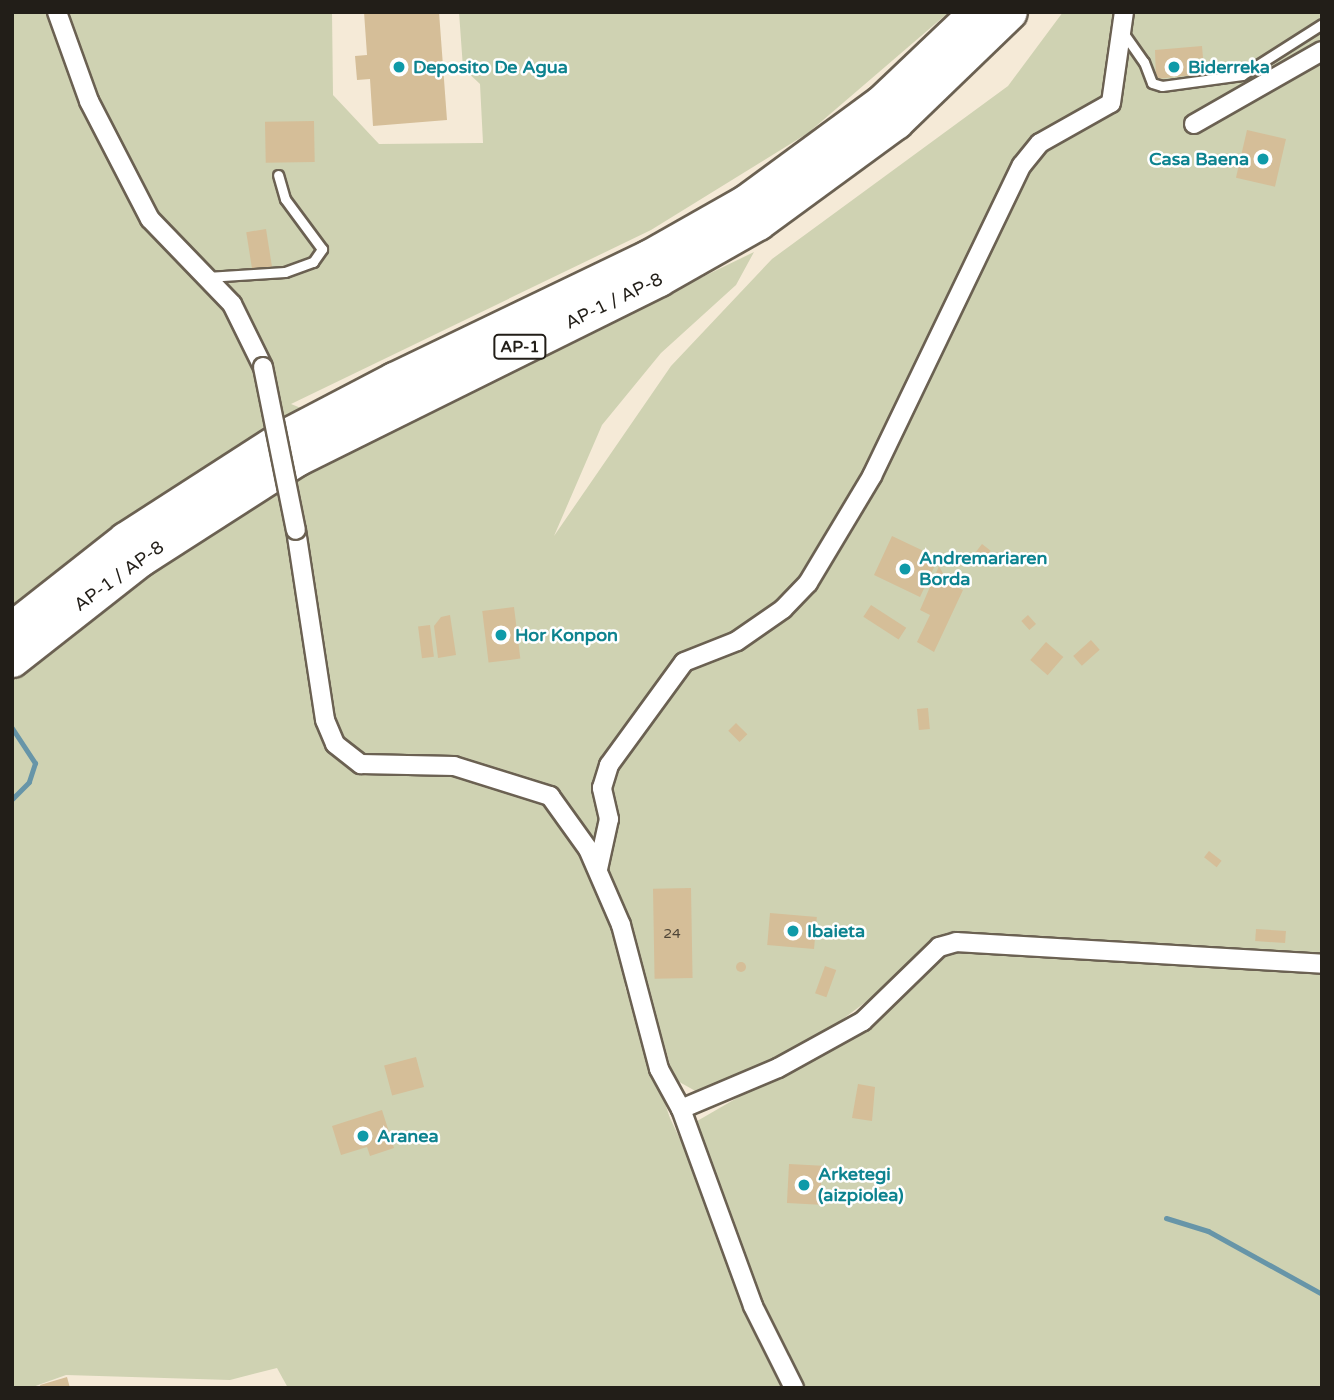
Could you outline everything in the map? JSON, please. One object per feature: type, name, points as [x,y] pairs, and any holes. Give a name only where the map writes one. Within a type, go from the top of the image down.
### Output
[{"type":"highway","name":"AP-1 / AP-8","points":[[12,628],[125,539],[283,437],[648,257],[745,202],[880,103],[976,12]]},
{"type":"highway","name":"AP-1 / AP-8","points":[[12,660],[141,559],[297,459],[659,279],[768,217],[896,122],[1010,12]]},
{"type":"street","points":[[57,12],[89,101],[150,219],[232,304],[263,367],[296,530],[325,720],[335,744],[361,764],[454,766],[551,796],[571,820],[598,869],[621,925],[659,1069],[681,1109],[753,1306],[794,1388]]},
{"type":"street","points":[[598,869],[608,829],[602,788],[609,765],[684,662],[737,641],[783,609],[808,583],[872,476],[1022,165],[1040,143],[1111,103],[1122,21]]},
{"type":"street","points":[[1194,124],[1322,51]]},
{"type":"street","points":[[681,1109],[778,1068],[863,1021],[939,947],[956,942],[1322,964]]},
{"type":"lane","points":[[1122,21],[1152,83],[1162,86],[1242,75],[1322,24]]},
{"type":"lane","points":[[205,277],[285,272],[313,262],[322,249],[285,199],[278,175]]},
{"type":"green space","points":[[12,12],[332,12],[333,95],[379,144],[483,143],[480,84],[463,68],[459,12],[949,12],[808,133],[651,230],[291,404],[372,437],[754,252],[736,285],[661,353],[602,425],[554,536],[671,366],[772,259],[1008,86],[1063,12],[1322,12],[1322,1388],[288,1388],[277,1368],[230,1380],[66,1375],[30,1388],[12,1388]],"holes":[[[622,927],[642,966],[674,1079],[699,1093],[823,1034],[935,950],[825,1047],[692,1124],[738,1262],[670,1118],[625,987]]]},
{"type":"building","name":"Deposito De Agua","points":[[364,12],[439,12],[447,120],[373,126],[370,79],[357,80],[355,56],[367,55]]},
{"type":"building","name":"Biderreka","points":[[1202,46],[1203,58],[1192,59],[1193,75],[1156,79],[1155,50]]},
{"type":"building","points":[[314,121],[315,162],[266,163],[265,122]]},
{"type":"building","name":"Casa Baena","points":[[1247,130],[1286,139],[1275,187],[1236,178]]},
{"type":"building","points":[[266,229],[272,268],[252,271],[246,232]]},
{"type":"building","name":"Andremariaren Borda","points":[[892,536],[930,554],[928,559],[936,563],[920,597],[874,575]]},
{"type":"building","points":[[982,544],[991,551],[985,559],[976,552]]},
{"type":"building","points":[[939,566],[948,583],[963,590],[934,652],[917,642],[930,615],[920,610]]},
{"type":"building","points":[[871,605],[906,628],[899,640],[863,617]]},
{"type":"building","name":"Hor Konpon","points":[[514,607],[520,659],[489,663],[482,611]]},
{"type":"building","points":[[450,615],[456,655],[438,658],[434,626],[441,617]]},
{"type":"building","points":[[1028,615],[1036,624],[1029,630],[1021,621]]},
{"type":"building","points":[[430,625],[434,657],[422,658],[418,626]]},
{"type":"building","points":[[1091,640],[1100,650],[1082,666],[1073,656]]},
{"type":"building","points":[[1046,642],[1063,657],[1048,675],[1030,660]]},
{"type":"building","points":[[928,708],[930,729],[919,730],[917,709]]},
{"type":"building","points":[[736,723],[747,734],[740,742],[728,731]]},
{"type":"building","points":[[1209,851],[1222,861],[1217,867],[1204,857]]},
{"type":"building","points":[[691,888],[693,978],[655,979],[653,889]]},
{"type":"building","name":"Ibaieta","points":[[770,913],[817,917],[814,949],[767,945]]},
{"type":"building","points":[[1256,929],[1286,931],[1285,943],[1255,941]]},
{"type":"building","points":[[741,962],[745,963],[745,971],[741,972],[737,971],[736,967],[737,963]]},
{"type":"building","points":[[825,966],[836,970],[826,997],[815,993]]},
{"type":"building","points":[[416,1057],[424,1087],[392,1095],[384,1066]]},
{"type":"building","points":[[858,1084],[875,1087],[872,1121],[852,1118]]},
{"type":"building","name":"Aranea","points":[[382,1110],[394,1148],[370,1156],[367,1147],[341,1155],[332,1126]]},
{"type":"building","name":"Arketegi (aizpiolea)","points":[[789,1164],[822,1166],[820,1205],[787,1203]]},
{"type":"building","points":[[67,1377],[70,1388],[41,1388],[40,1385]]},
{"type":"waterway","points":[[12,728],[35,763],[29,782],[12,799]]},
{"type":"waterway","points":[[1166,1218],[1208,1231],[1322,1294]]},
{"type":"place","name":"Deposito De Agua","points":[[399,67]]},
{"type":"place","name":"Biderreka","points":[[1174,67]]},
{"type":"place","name":"Casa Baena","points":[[1263,159]]},
{"type":"place","name":"Andremariaren Borda","points":[[905,569]]},
{"type":"place","name":"Hor Konpon","points":[[501,635]]},
{"type":"place","name":"Ibaieta","points":[[793,931]]},
{"type":"place","name":"Aranea","points":[[363,1136]]},
{"type":"place","name":"Arketegi (aizpiolea)","points":[[804,1185]]}]
